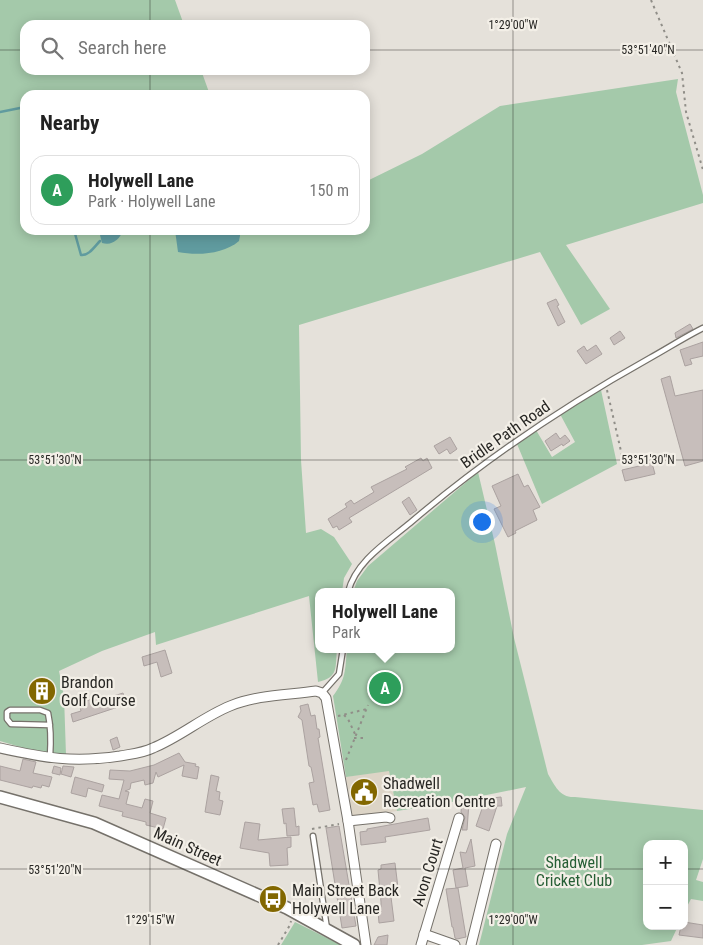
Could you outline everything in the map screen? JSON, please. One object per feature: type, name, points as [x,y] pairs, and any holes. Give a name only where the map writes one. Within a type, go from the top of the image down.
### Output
[{"type":"street","points":[[0,748],[50,758],[83,760],[131,754],[153,748],[231,705],[256,699],[316,691],[322,693],[326,698],[348,822],[366,945]]},
{"type":"street","name":"Main Street","points":[[0,797],[94,822],[218,876],[291,911],[354,945]]},
{"type":"street","points":[[348,822],[390,818]]},
{"type":"street","name":"Avon Court","points":[[421,945],[459,818]]},
{"type":"street","points":[[471,945],[496,844]]},
{"type":"street","points":[[424,934],[455,945]]},
{"type":"lane","name":"Bridle Path Road","points":[[349,588],[351,580],[364,562],[447,491],[523,435],[606,382],[703,328]]},
{"type":"lane","points":[[322,693],[340,674],[343,653]]},
{"type":"lane","points":[[50,725],[10,724],[7,719],[7,712],[10,710],[45,711],[48,713],[50,725],[50,758]]},
{"type":"lane","points":[[313,836],[327,930]]},
{"type":"path","points":[[651,0],[682,73],[686,112],[703,170]]},
{"type":"path","points":[[606,382],[623,460]]},
{"type":"path","points":[[346,760],[368,705]]},
{"type":"path","points":[[329,717],[367,709]]},
{"type":"path","points":[[344,715],[348,718],[356,734]]},
{"type":"path","points":[[354,738],[367,738]]},
{"type":"path","points":[[313,836],[312,829],[348,822]]},
{"type":"path","points":[[278,945],[290,925],[291,911]]},
{"type":"shaded area","points":[[389,770],[397,811],[353,818],[346,777]]},
{"type":"green space","points":[[0,0],[175,0],[182,20],[20,20],[20,75],[203,75],[208,90],[20,90],[20,235],[370,235],[370,180],[422,154],[500,106],[678,79],[676,92],[703,195],[703,203],[566,245],[610,309],[581,325],[540,252],[299,325],[301,460],[306,533],[321,529],[334,537],[352,564],[344,578],[343,588],[315,588],[315,653],[337,653],[335,671],[330,677],[318,682],[309,596],[156,645],[155,632],[102,651],[59,671],[64,696],[66,755],[37,752],[0,741]]},
{"type":"green space","points":[[601,390],[617,464],[542,504],[517,444],[536,430],[552,457],[575,442],[560,414]]},
{"type":"green space","name":"Shadwell Cricket Club","points":[[478,472],[514,638],[548,774],[556,787],[565,796],[570,797],[703,810],[703,859],[696,880],[703,882],[703,901],[691,899],[688,905],[688,840],[643,840],[643,930],[676,930],[671,941],[642,945],[479,945],[507,834],[526,787],[397,811],[389,771],[346,777],[333,696],[343,679],[347,653],[455,653],[455,588],[354,588],[357,581],[368,566]]},
{"type":"green space","points":[[295,922],[341,945],[281,945]]},
{"type":"water","points":[[100,235],[121,235],[109,244],[102,243]]},
{"type":"water","points":[[176,235],[240,235],[239,241],[226,249],[194,254],[178,252]]},
{"type":"building","points":[[556,299],[559,305],[557,306],[565,322],[558,326],[547,303]]},
{"type":"building","points":[[690,324],[693,329],[676,338],[675,333]]},
{"type":"building","points":[[620,331],[625,338],[614,345],[610,338]]},
{"type":"building","points":[[703,342],[703,356],[690,359],[692,364],[685,366],[680,350]]},
{"type":"building","points":[[596,345],[602,354],[586,364],[577,351],[584,346],[587,351]]},
{"type":"building","points":[[670,376],[675,396],[703,390],[703,461],[685,466],[661,379]]},
{"type":"building","points":[[556,433],[560,439],[565,435],[570,441],[551,451],[545,441]]},
{"type":"building","points":[[450,437],[457,449],[450,454],[447,449],[439,454],[434,446]]},
{"type":"building","points":[[421,458],[423,461],[427,458],[432,468],[349,518],[352,522],[339,530],[337,526],[333,528],[328,519],[347,507],[345,504],[351,500],[354,504],[374,492],[371,487],[407,469],[405,467]]},
{"type":"building","points":[[652,463],[655,474],[625,481],[622,470]]},
{"type":"building","points":[[518,474],[524,487],[528,485],[540,507],[533,510],[537,520],[515,531],[516,533],[508,537],[494,509],[501,506],[492,486]]},
{"type":"building","points":[[409,497],[417,510],[410,515],[402,502]]},
{"type":"building","points":[[165,650],[172,673],[161,677],[157,662],[144,666],[142,657]]},
{"type":"building","name":"Brandon Golf Course","points":[[35,687],[49,687],[49,695],[35,696]]},
{"type":"building","points":[[123,693],[127,704],[73,722],[71,714],[81,711],[80,707],[86,705],[84,702],[97,697],[98,701]]},
{"type":"building","points":[[308,704],[311,716],[315,715],[317,729],[319,729],[320,737],[318,738],[330,810],[319,812],[317,804],[313,805],[309,783],[314,782],[311,767],[309,766],[302,720],[298,717],[301,711],[300,706]]},
{"type":"building","points":[[117,737],[120,747],[113,750],[110,740]]},
{"type":"building","points":[[179,753],[185,762],[196,764],[195,766],[199,767],[197,779],[182,776],[184,765],[158,777],[156,772],[153,783],[145,785],[144,780],[131,783],[130,789],[125,791],[129,792],[126,804],[142,808],[145,799],[153,801],[150,813],[166,818],[163,829],[146,825],[146,822],[122,816],[123,812],[99,806],[102,795],[119,799],[124,780],[109,779],[110,770],[130,771],[154,765]]},
{"type":"building","points":[[23,759],[36,762],[33,773],[52,777],[49,787],[42,785],[41,788],[33,786],[32,788],[0,780],[0,766],[20,771]]},
{"type":"building","points":[[54,766],[61,768],[60,775],[52,773]]},
{"type":"building","points":[[63,766],[74,767],[71,777],[61,774]]},
{"type":"building","points":[[211,775],[219,777],[216,791],[220,792],[219,800],[223,801],[220,815],[205,812]]},
{"type":"building","points":[[75,777],[104,785],[102,792],[88,788],[86,797],[71,793]]},
{"type":"building","name":"Shadwell Recreation Centre","points":[[367,779],[371,804],[361,805],[357,780]]},
{"type":"building","points":[[501,797],[502,806],[497,806],[489,831],[476,826],[484,803],[490,805],[492,798]]},
{"type":"building","points":[[462,802],[469,802],[467,830],[462,830],[465,817],[461,812]]},
{"type":"building","points":[[294,808],[296,827],[299,826],[299,835],[287,836],[282,809]]},
{"type":"building","points":[[428,818],[430,830],[385,837],[386,842],[361,845],[360,832],[367,831],[367,829]]},
{"type":"building","points":[[245,822],[260,824],[258,840],[291,837],[291,847],[287,848],[288,865],[270,866],[269,853],[240,848]]},
{"type":"building","points":[[339,826],[356,926],[342,928],[326,828]]},
{"type":"building","points":[[471,839],[475,866],[465,868],[468,886],[456,888],[453,870],[463,868],[460,852],[466,853]]},
{"type":"building","points":[[395,863],[398,888],[390,889],[394,921],[379,923],[378,911],[381,910],[381,902],[378,870],[381,869],[381,865]]},
{"type":"building","points":[[458,888],[466,937],[457,939],[452,927],[446,889]]},
{"type":"building","points":[[688,923],[703,925],[703,938],[679,935],[680,930],[688,930]]},
{"type":"building","points":[[388,935],[387,945],[374,945],[378,937]]},
{"type":"waterway","points":[[0,112],[20,108]]},
{"type":"waterway","points":[[75,235],[81,255],[89,252],[100,241]]},
{"type":"place","name":"Holywell Lane","points":[[385,688]]},
{"type":"place","name":"Brandon Golf Course","points":[[42,691]]},
{"type":"place","name":"Shadwell Recreation Centre","points":[[364,792]]},
{"type":"place","name":"Main Street Back Holywell Lane","points":[[273,899]]}]
